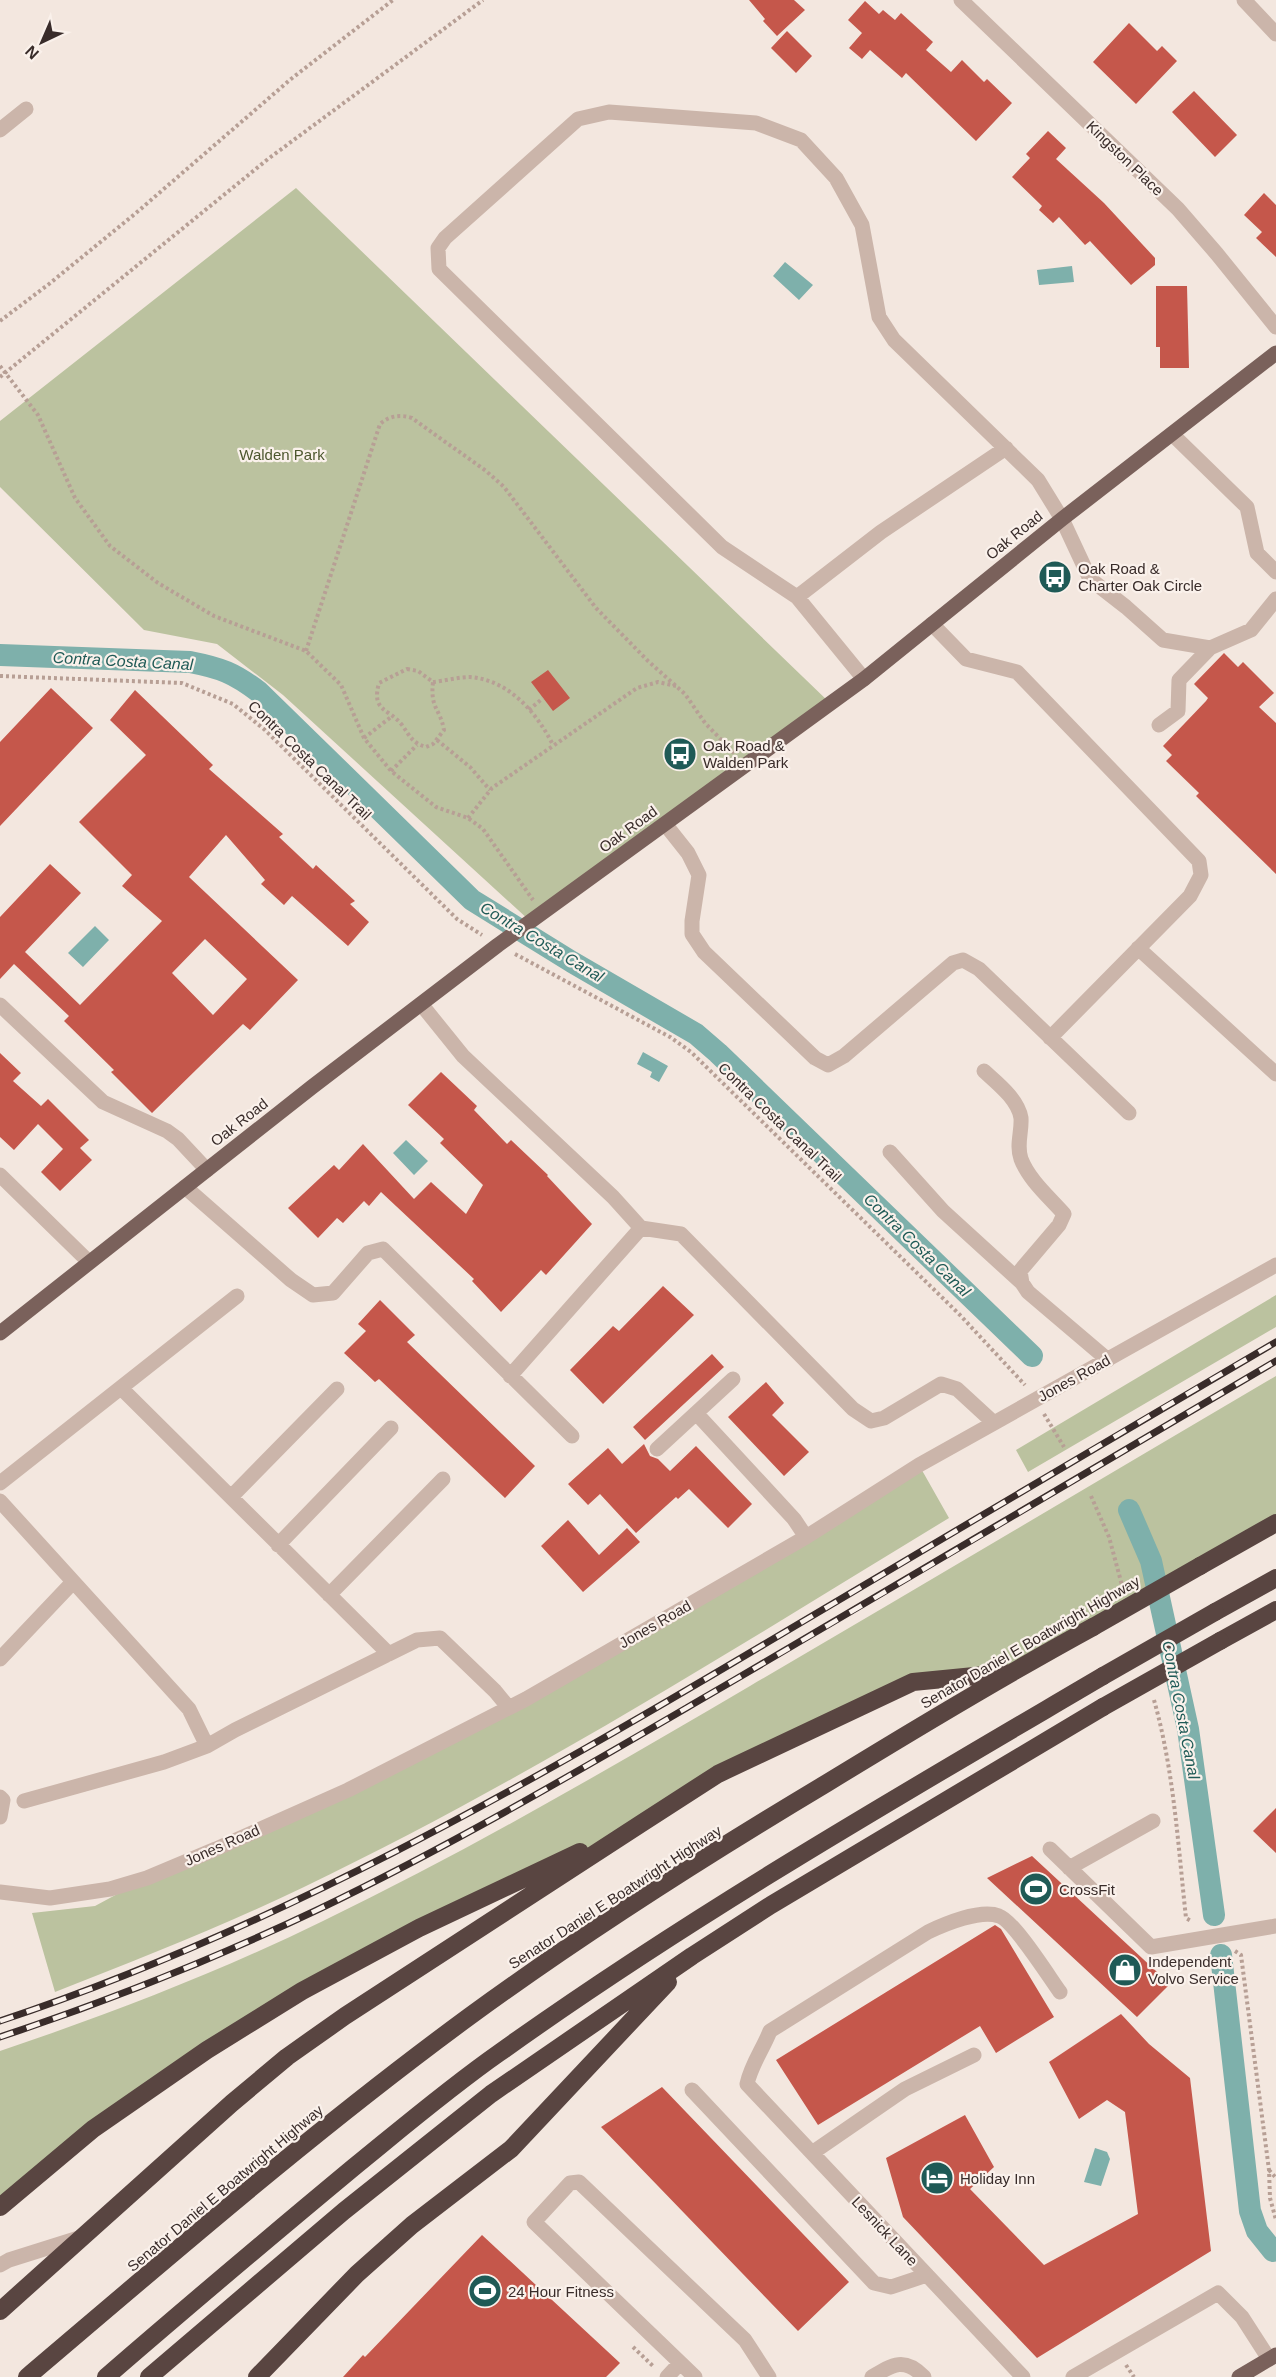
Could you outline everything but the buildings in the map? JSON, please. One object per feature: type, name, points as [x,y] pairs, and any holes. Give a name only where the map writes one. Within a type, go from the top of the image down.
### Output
[{"type":"highway","points":[[1231,1548],[1276,1516]]},
{"type":"highway","name":"Senator Daniel E Boatwright Highway","points":[[27,2377],[394,2073],[489,2003],[624,1909],[1010,1673],[1276,1524]]},
{"type":"highway","points":[[106,2377],[252,2251],[424,2110],[498,2054],[581,1996],[717,1908],[906,1792],[1276,1578]]},
{"type":"highway","points":[[149,2377],[417,2151],[491,2094],[692,1956],[771,1905],[1103,1707],[1276,1610]]},
{"type":"highway","points":[[0,2311],[231,2103],[287,2057],[355,2010],[718,1774],[913,1682],[1010,1673]]},
{"type":"highway","points":[[0,2207],[93,2129],[207,2050],[302,1991],[419,1928],[642,1823]]},
{"type":"highway","points":[[257,2377],[357,2274],[412,2225],[511,2149],[692,1956]]},
{"type":"main road","name":"Oak Road","points":[[0,1333],[504,941],[864,678],[1062,519],[1276,353]]},
{"type":"main road","points":[[1239,2377],[1273,2357]]},
{"type":"street","name":"Kingston Place","points":[[961,0],[1178,209],[1276,327]]},
{"type":"street","points":[[1244,0],[1276,34]]},
{"type":"street","points":[[0,130],[26,109]]},
{"type":"street","points":[[864,678],[797,597],[722,547],[439,269],[438,248],[445,238],[578,119],[609,112],[756,123],[801,140],[836,178],[862,225],[879,318],[894,340],[1038,480],[1062,519],[1090,579],[1163,640],[1210,648]]},
{"type":"street","points":[[1172,434],[1247,507],[1257,553],[1276,572]]},
{"type":"street","points":[[797,597],[881,532],[1006,447]]},
{"type":"street","points":[[1159,724],[1178,711],[1179,680],[1210,648],[1251,630],[1276,599]]},
{"type":"street","points":[[932,624],[966,659],[1017,672],[1199,861],[1201,874],[1190,896],[1050,1038]]},
{"type":"street","points":[[665,824],[687,854],[699,876],[692,921],[693,934],[704,952],[815,1058],[828,1065],[844,1056],[953,963],[963,960],[979,969],[1129,1113]]},
{"type":"street","points":[[1138,948],[1276,1074]]},
{"type":"street","points":[[421,1004],[462,1056],[613,1197],[641,1228],[681,1234],[853,1409],[871,1421],[884,1418],[941,1384],[957,1389],[994,1423]]},
{"type":"street","points":[[0,1005],[103,1102],[167,1131],[207,1170]]},
{"type":"street","points":[[984,1071],[1011,1097],[1021,1117],[1018,1137],[1020,1158],[1032,1178],[1064,1214],[1059,1226],[1020,1271],[1022,1283]]},
{"type":"street","points":[[890,1152],[943,1211],[1022,1283],[1028,1292],[1108,1360]]},
{"type":"street","points":[[0,1175],[89,1262]]},
{"type":"street","points":[[185,1187],[291,1280],[313,1295],[333,1293],[368,1253],[383,1250],[572,1437]]},
{"type":"street","points":[[510,1376],[641,1228]]},
{"type":"street","name":"Jones Road","points":[[0,1892],[50,1898],[92,1893],[147,1878],[348,1790],[509,1708],[806,1537],[919,1465],[1276,1265]]},
{"type":"street","points":[[0,1483],[237,1296]]},
{"type":"street","points":[[657,1449],[734,1379]]},
{"type":"street","points":[[121,1388],[389,1654]]},
{"type":"street","points":[[231,1497],[337,1389]]},
{"type":"street","points":[[696,1413],[794,1519],[806,1537]]},
{"type":"street","points":[[278,1545],[392,1428]]},
{"type":"street","points":[[329,1595],[443,1479]]},
{"type":"street","points":[[0,1502],[189,1708],[207,1746]]},
{"type":"street","points":[[0,1659],[74,1582]]},
{"type":"street","points":[[24,1801],[164,1762],[207,1746],[417,1640],[440,1638],[495,1691],[509,1708]]},
{"type":"street","points":[[0,1797],[3,1800],[0,1817]]},
{"type":"street","points":[[1069,1868],[1153,1821]]},
{"type":"street","points":[[1050,1849],[1150,1947],[1276,1926]]},
{"type":"street","name":"Lesnick Lane","points":[[1023,2377],[747,2084],[751,2068],[762,2051],[770,2031],[928,1932],[950,1923],[985,1914],[1000,1916],[1011,1925],[1060,1992]]},
{"type":"street","points":[[812,2153],[905,2089],[974,2055]]},
{"type":"street","points":[[692,2090],[874,2283],[891,2287],[927,2275]]},
{"type":"street","points":[[696,2377],[534,2222],[570,2183],[579,2182],[745,2340],[769,2377]]},
{"type":"street","points":[[0,2265],[9,2260],[82,2237]]},
{"type":"street","points":[[1073,2377],[1218,2293],[1242,2317],[1273,2357]]},
{"type":"street","points":[[663,2374],[680,2363]]},
{"type":"street","points":[[872,2377],[897,2364],[908,2365],[924,2377]]},
{"type":"path","points":[[0,321],[127,220],[291,79],[393,0]]},
{"type":"path","points":[[0,377],[268,159],[483,0]]},
{"type":"path","points":[[0,366],[38,415],[75,498],[110,546],[158,583],[214,616],[306,651],[341,685],[364,738],[391,771],[436,807],[468,818],[483,829],[536,917]]},
{"type":"path","points":[[306,651],[380,424],[387,418],[404,415],[412,418],[486,471],[504,487],[596,608],[648,661],[685,694],[705,723],[745,765]]},
{"type":"path","points":[[433,682],[431,698],[441,717],[444,730],[437,740],[426,747],[417,745],[410,739],[400,723],[379,704],[376,695],[379,683],[407,669],[418,671],[433,682],[470,677],[488,682],[519,698],[546,730],[553,745]]},
{"type":"path","name":"Contra Costa Canal Trail","points":[[0,676],[182,684],[233,704],[265,730],[462,923]]},
{"type":"path","points":[[468,818],[490,790],[637,688],[658,682],[677,686]]},
{"type":"path","points":[[529,710],[543,699]]},
{"type":"path","points":[[364,738],[392,717]]},
{"type":"path","points":[[437,740],[470,767],[490,790]]},
{"type":"path","points":[[391,771],[417,745]]},
{"type":"path","name":"Contra Costa Canal Trail","points":[[534,966],[670,1037],[691,1052],[960,1315],[1027,1388]]},
{"type":"path","points":[[1045,1415],[1064,1447]]},
{"type":"path","points":[[1241,1955],[1269,2170],[1270,2198],[1276,2220]]},
{"type":"path","points":[[1269,2170],[1276,2178]]},
{"type":"path","points":[[633,2347],[663,2374]]},
{"type":"green space","name":"Walden Park","points":[[296,188],[830,703],[530,921],[283,695],[217,644],[144,630],[0,487],[0,421]]},
{"type":"green space","points":[[1276,1295],[1276,1327],[1028,1472],[1016,1450]]},
{"type":"green space","points":[[1276,1376],[1276,1517],[1010,1673],[913,1682],[642,1823],[419,1928],[204,2050],[0,2207],[0,2051],[204,1975],[284,1940],[432,1866],[645,1747]]},
{"type":"green space","points":[[919,1465],[949,1518],[790,1615],[631,1711],[387,1846],[243,1915],[55,1992],[32,1913],[95,1906],[147,1878],[429,1749]]},
{"type":"water","points":[[785,262],[813,285],[799,300],[773,276]]},
{"type":"water","points":[[1072,266],[1074,282],[1039,285],[1037,270]]},
{"type":"water","points":[[95,926],[109,940],[83,967],[68,953]]},
{"type":"water","points":[[643,1052],[668,1066],[659,1082],[650,1077],[652,1072],[637,1064]]},
{"type":"water","points":[[406,1140],[428,1161],[414,1175],[393,1153]]},
{"type":"water","points":[[1095,2148],[1107,2152],[1110,2159],[1101,2186],[1084,2182]]},
{"type":"waterway","name":"Contra Costa Canal","points":[[0,655],[190,662],[227,672],[259,692],[472,900],[572,962],[696,1034],[1032,1356]]},
{"type":"waterway","name":"Contra Costa Canal","points":[[1129,1510],[1151,1561],[1188,1729],[1214,1915]]},
{"type":"waterway","name":"Contra Costa Canal","points":[[1221,1955],[1250,2211],[1257,2231],[1273,2251]]},
{"type":"railway","points":[[0,2021],[101,1985],[201,1944],[298,1900],[489,1802],[676,1696],[1276,1342]]},
{"type":"railway","points":[[0,2037],[81,2009],[200,1962],[317,1910],[422,1857],[629,1741],[1276,1361]]},
{"type":"place","name":"Oak Road & Charter Oak Circle","points":[[1055,577]]},
{"type":"place","name":"Oak Road & Walden Park","points":[[680,754]]},
{"type":"place","name":"CrossFit","points":[[1036,1889]]},
{"type":"place","name":"Independent Volvo Service","points":[[1125,1970]]},
{"type":"place","name":"Holiday Inn","points":[[937,2178]]},
{"type":"place","name":"24 Hour Fitness","points":[[485,2291]]}]
